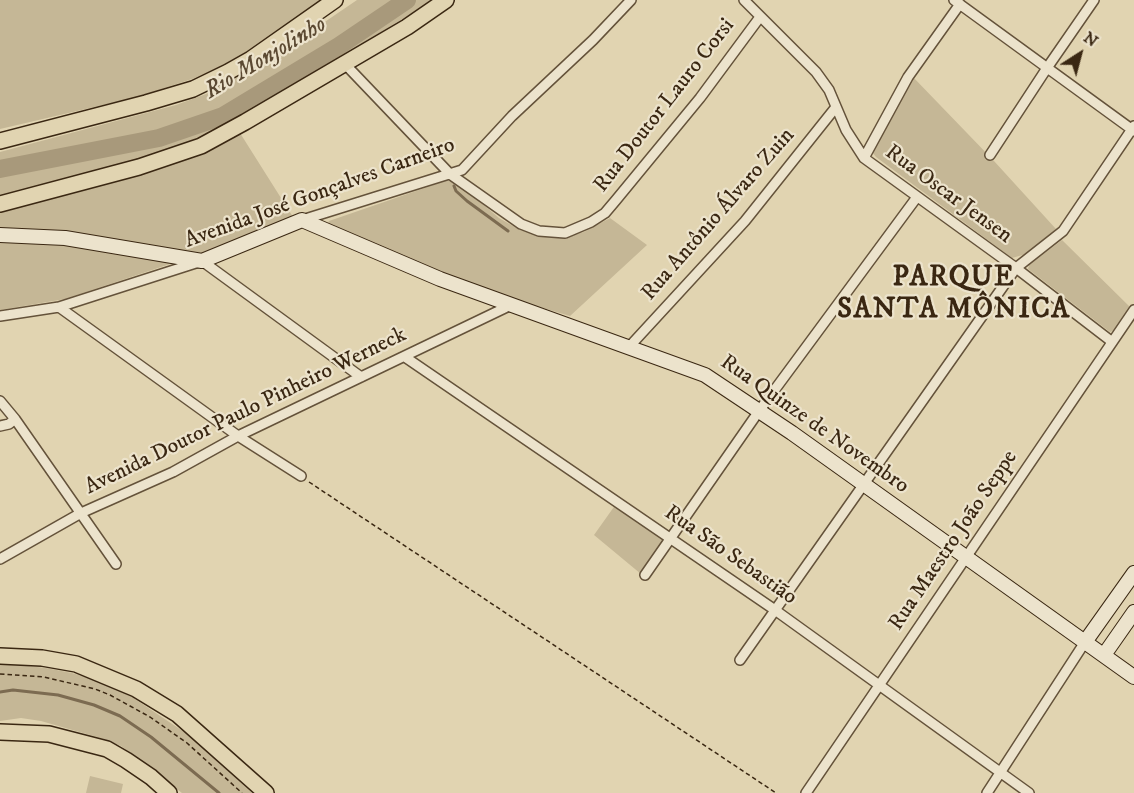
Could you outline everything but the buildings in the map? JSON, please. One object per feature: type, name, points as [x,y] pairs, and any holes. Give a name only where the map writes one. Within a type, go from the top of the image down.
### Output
[{"type":"main road","points":[[0,141],[146,103],[193,88],[228,72],[251,58],[335,0]]},
{"type":"main road","points":[[0,204],[139,167],[201,146],[407,27],[446,0]]},
{"type":"main road","name":"Rua Quinze de Novembro","points":[[302,220],[440,279],[712,377],[1134,676]]},
{"type":"main road","name":"Avenida José Gonçalves Carneiro","points":[[202,261],[302,220]]},
{"type":"main road","points":[[0,235],[65,238],[202,261]]},
{"type":"main road","points":[[1085,642],[1134,573]]},
{"type":"main road","points":[[1104,655],[1134,612]]},
{"type":"main road","points":[[1096,625],[1100,638],[1107,641],[1115,639]]},
{"type":"main road","points":[[0,656],[42,658],[76,664],[136,689],[177,714],[266,793]]},
{"type":"main road","points":[[0,732],[49,734],[107,749],[151,777],[169,793]]},
{"type":"street","name":"Avenida José Gonçalves Carneiro","points":[[302,220],[450,174],[469,165],[512,116],[593,40],[631,0]]},
{"type":"street","name":"Rua Oscar Jensen","points":[[744,0],[816,72],[829,90],[846,130],[864,158],[1016,268],[1111,341]]},
{"type":"street","points":[[990,155],[1094,0]]},
{"type":"street","points":[[740,660],[1016,268],[1063,231],[1133,129],[957,2],[908,77],[864,158]]},
{"type":"street","name":"Rua Doutor Lauro Corsi","points":[[344,63],[450,174],[506,215],[539,231],[565,233],[605,213],[700,98],[760,17]]},
{"type":"street","name":"Rua Antônio Álvaro Zuin","points":[[630,347],[745,221],[836,107]]},
{"type":"street","points":[[645,575],[759,411],[917,197]]},
{"type":"street","name":"Avenida José Gonçalves Carneiro","points":[[0,316],[58,307],[202,261]]},
{"type":"street","points":[[202,261],[361,377]]},
{"type":"street","name":"Avenida Doutor Paulo Pinheiro Werneck","points":[[0,559],[81,513],[173,472],[238,436],[511,305]]},
{"type":"street","points":[[58,307],[238,436],[301,476]]},
{"type":"street","name":"Rua Maestro João Seppe","points":[[806,793],[1134,310]]},
{"type":"street","name":"Rua São Sebastião","points":[[405,357],[775,610],[1029,793]]},
{"type":"street","points":[[0,401],[116,564]]},
{"type":"street","points":[[0,426],[9,424],[15,419]]},
{"type":"street","points":[[987,793],[1085,642]]},
{"type":"path","points":[[301,476],[776,793]]},
{"type":"path","points":[[0,674],[44,677],[95,689],[117,698],[150,717],[187,743],[242,793]]},
{"type":"shaded area","points":[[0,0],[322,0],[230,63],[192,79],[137,97],[0,129]]},
{"type":"shaded area","points":[[357,0],[433,0],[219,129],[155,155],[0,198],[0,152],[176,105],[206,94],[266,62]]},
{"type":"shaded area","points":[[912,76],[1056,229],[1026,254],[1012,258],[872,152]]},
{"type":"shaded area","points":[[240,133],[293,217],[203,255],[0,233],[0,211],[151,171]]},
{"type":"shaded area","points":[[448,180],[457,182],[499,218],[520,230],[540,236],[566,237],[584,232],[610,218],[647,245],[570,316],[506,297],[338,230],[328,223]]},
{"type":"shaded area","points":[[0,239],[75,244],[173,263],[65,299],[0,310]]},
{"type":"shaded area","points":[[1062,240],[1131,308],[1116,330],[1110,332],[1028,269],[1029,265]]},
{"type":"shaded area","points":[[616,504],[662,538],[663,543],[641,574],[594,535]]},
{"type":"shaded area","points":[[0,663],[72,673],[101,682],[132,697],[190,736],[252,793],[182,793],[121,746],[104,739],[41,721],[21,718],[0,721]]},
{"type":"shaded area","points":[[90,776],[123,784],[121,793],[86,793]]},
{"type":"waterway","name":"Rio Monjolinho","points":[[0,169],[159,138],[223,116],[339,46],[407,0]]},
{"type":"waterway","points":[[454,186],[467,201],[508,231]]},
{"type":"waterway","points":[[0,692],[13,690],[58,695],[94,705],[120,716],[151,737],[219,793]]},
{"type":"district","name":"PARQUE SANTA MÔNICA","points":[[954,295]]}]
